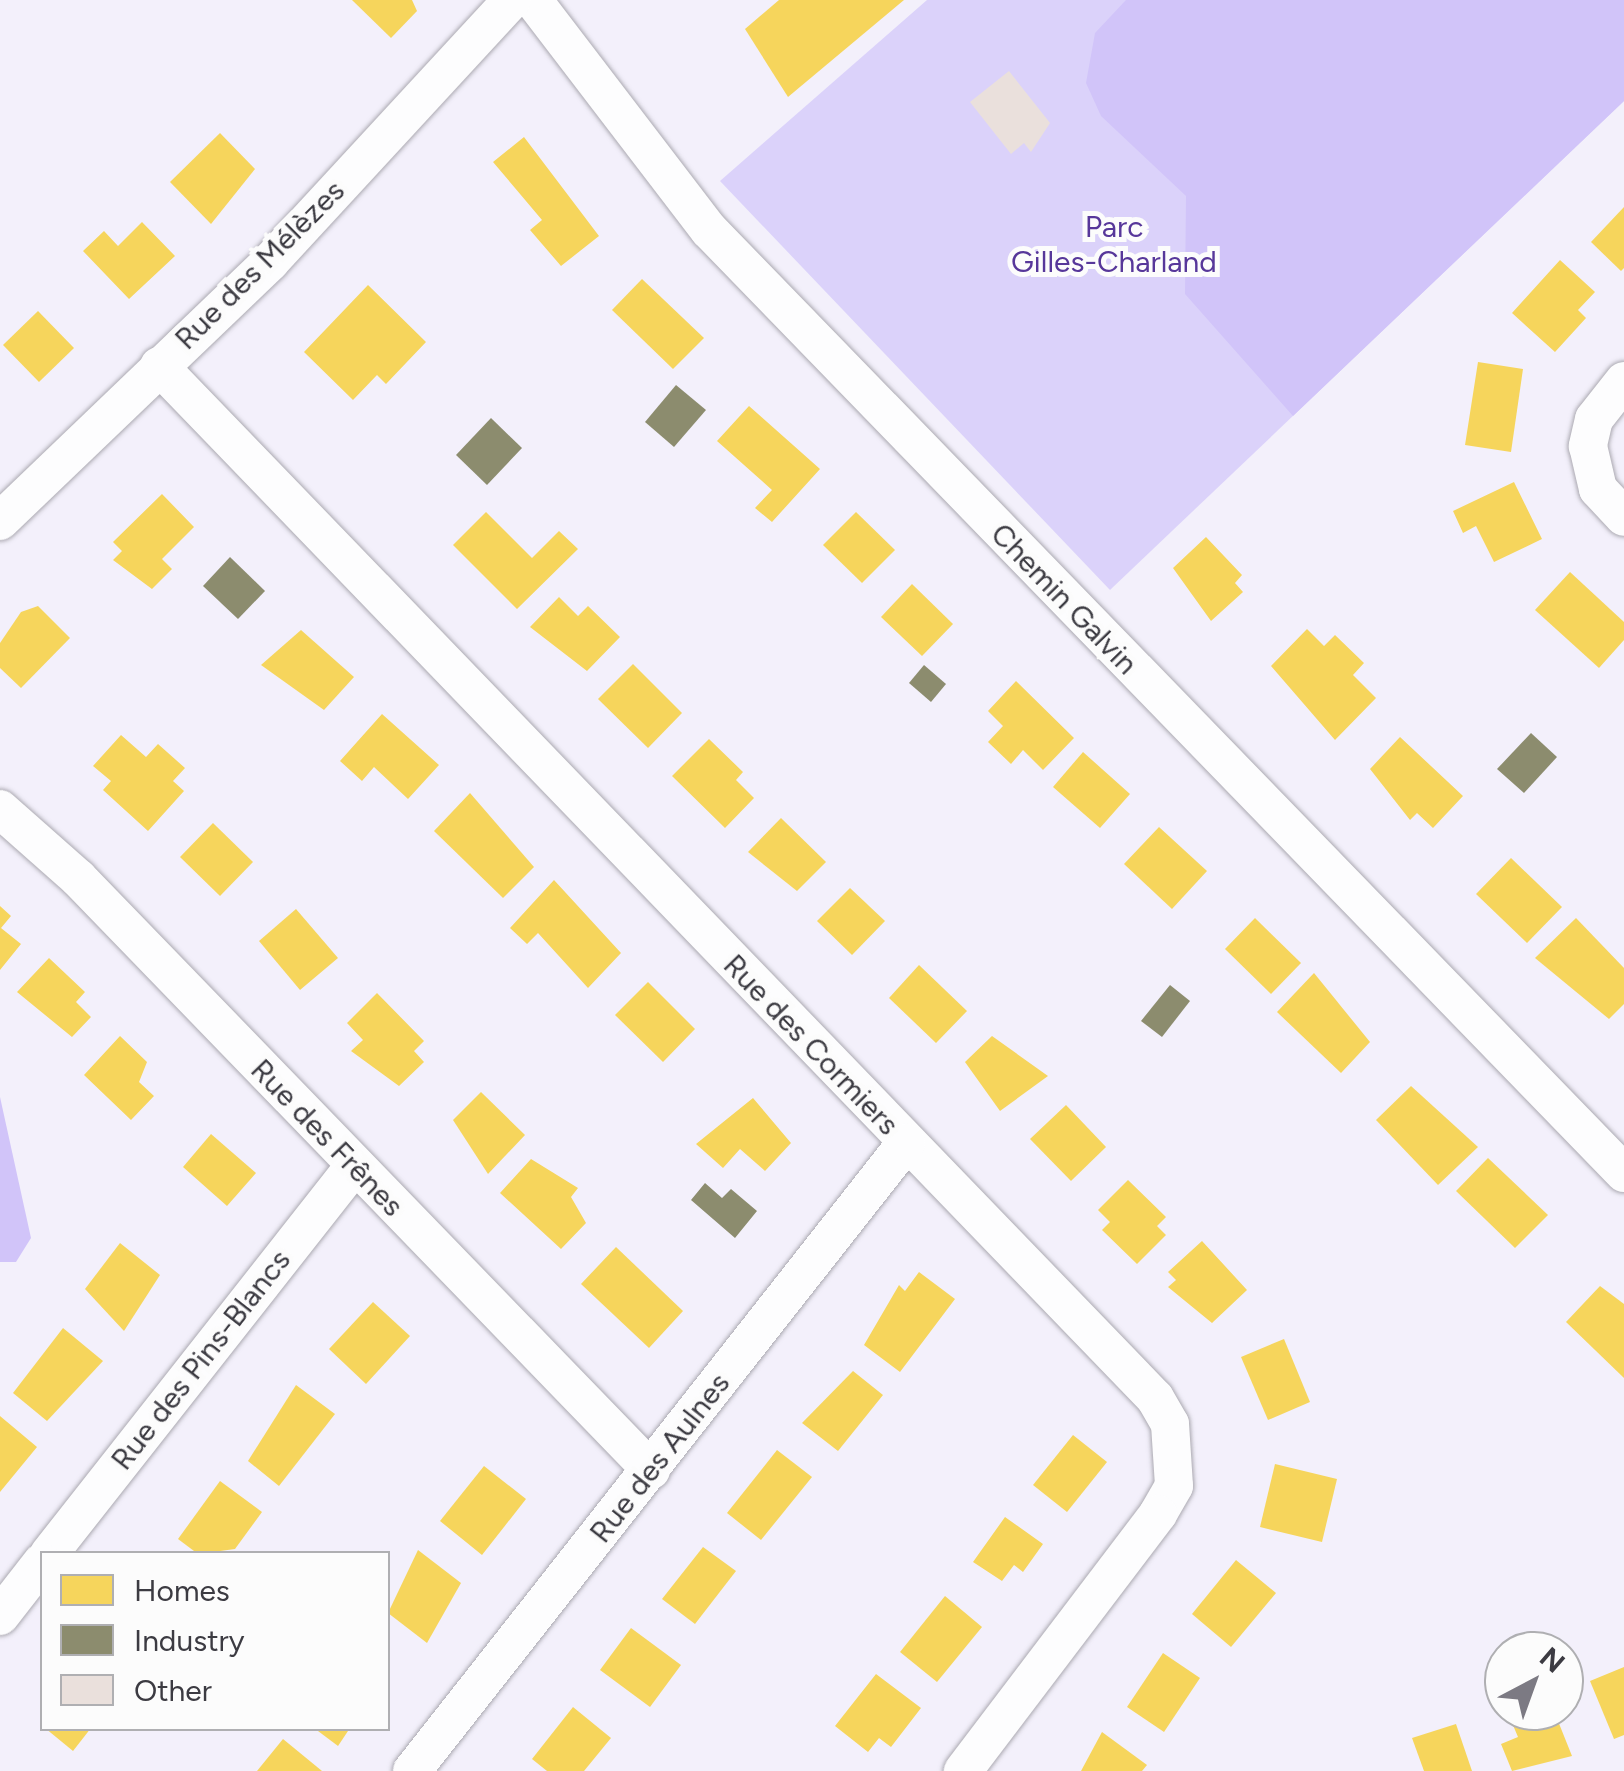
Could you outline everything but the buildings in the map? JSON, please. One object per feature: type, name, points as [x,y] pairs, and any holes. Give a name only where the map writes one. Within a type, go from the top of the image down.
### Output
[{"type":"street","name":"Rue des Mélèzes","points":[[0,521],[270,262],[512,0]]},
{"type":"street","name":"Chemin Galvin","points":[[533,0],[722,244],[1624,1173]]},
{"type":"street","name":"Rue des Cormiers","points":[[159,366],[1155,1398],[1176,1442],[1174,1486],[1158,1514],[963,1771]]},
{"type":"street","points":[[1624,381],[1594,419],[1588,446],[1598,489],[1624,517]]},
{"type":"street","name":"Rue des Frênes","points":[[0,809],[78,878],[651,1470]]},
{"type":"street","name":"Rue des Aulnes","points":[[412,1771],[906,1143]]},
{"type":"street","name":"Rue des Pins-Blancs","points":[[51,1551],[354,1167]]},
{"type":"street","points":[[0,1616],[40,1565]]},
{"type":"green space","name":"Parc Gilles-Charland","points":[[927,0],[1624,0],[1624,101],[1110,590],[720,181]]},
{"type":"shaded area","points":[[1126,0],[1624,0],[1624,101],[1293,416],[1185,294],[1186,196],[1101,116],[1086,83],[1095,33]]},
{"type":"shaded area","points":[[0,1097],[31,1238],[16,1262],[0,1262]]}]
